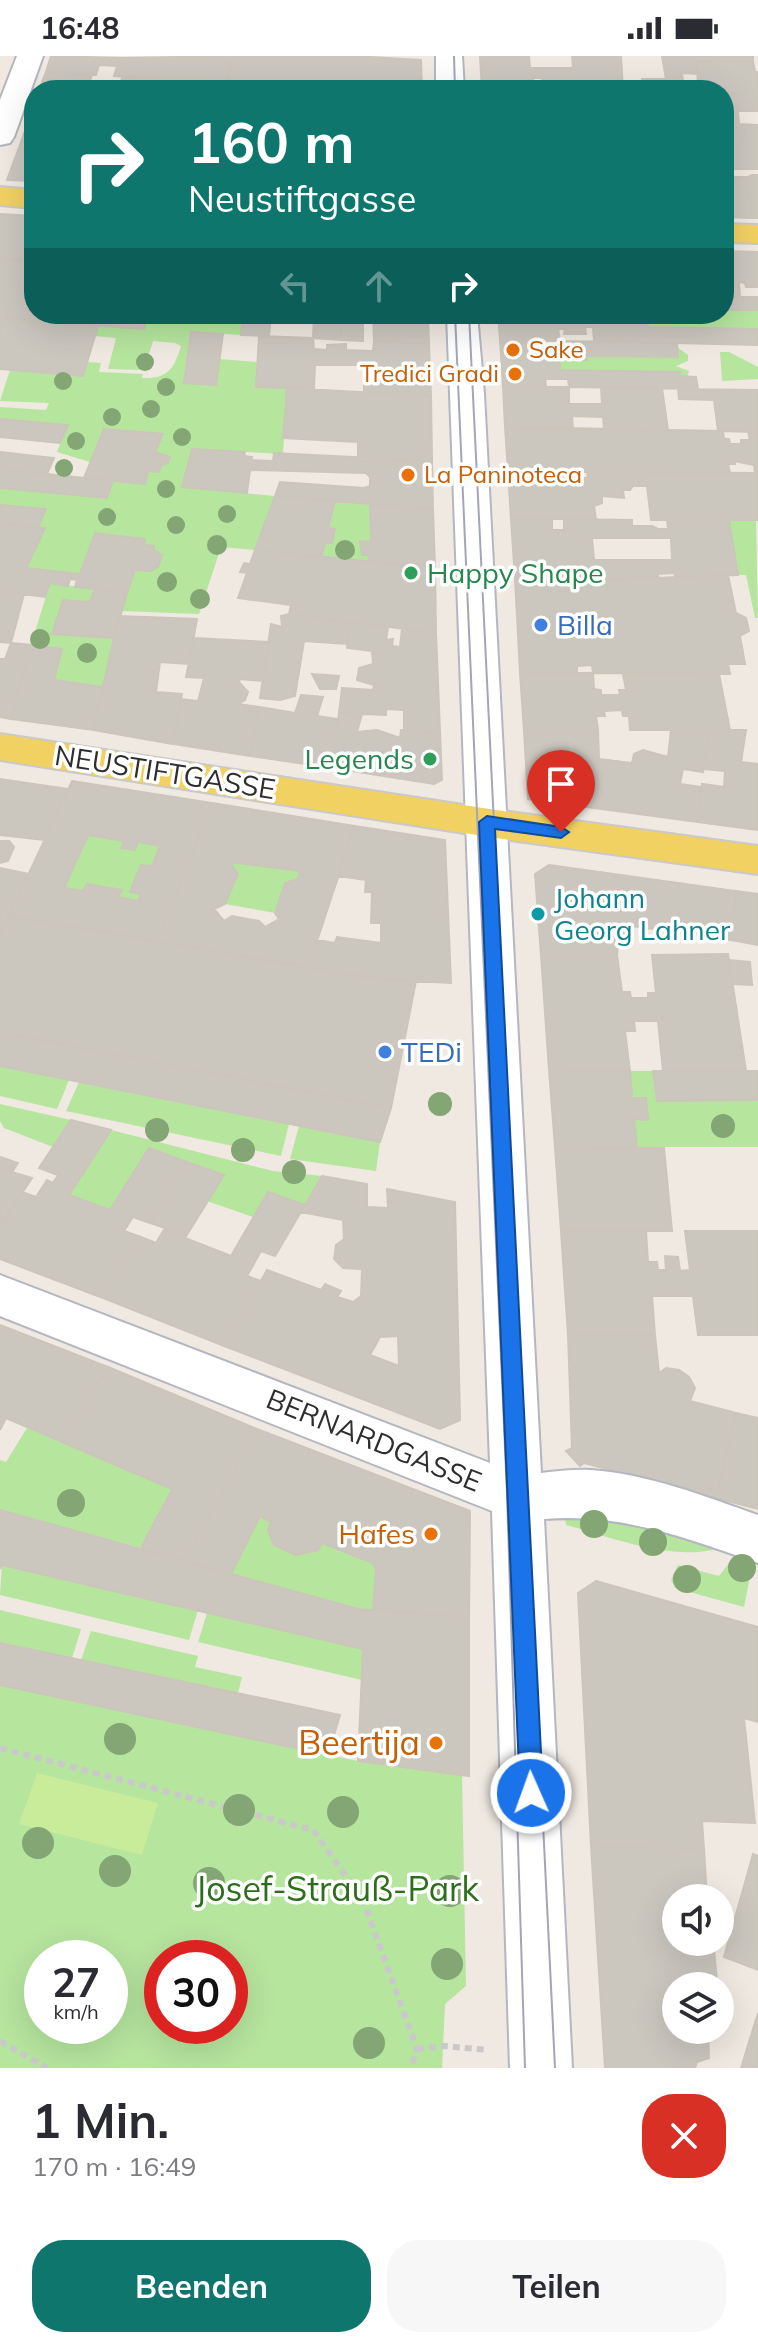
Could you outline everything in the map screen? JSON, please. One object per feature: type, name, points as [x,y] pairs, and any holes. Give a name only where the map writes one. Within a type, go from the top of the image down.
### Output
[{"type":"main road","points":[[0,196],[24,198]]},
{"type":"main road","points":[[734,233],[758,234]]},
{"type":"main road","name":"NEUSTIFTGASSE","points":[[0,747],[758,860]]},
{"type":"street","points":[[0,137],[30,56]]},
{"type":"street","points":[[449,56],[450,80]]},
{"type":"street","points":[[463,324],[519,1496],[541,2062]]},
{"type":"street","name":"BERNARDGASSE","points":[[0,1295],[519,1496],[529,1499],[596,1493],[705,1521],[758,1539]]},
{"type":"path","points":[[0,1748],[313,1830],[363,1900],[417,2049],[411,2068]]},
{"type":"path","points":[[0,2041],[47,2068]]},
{"type":"path","points":[[417,2049],[444,2046],[541,2062]]},
{"type":"green space","points":[[734,310],[758,310],[758,329],[648,327],[648,324],[734,324]]},
{"type":"green space","points":[[145,324],[242,324],[241,335],[192,332],[184,383],[216,385],[220,359],[257,362],[256,387],[287,388],[283,454],[192,449],[183,487],[275,496],[255,550],[221,547],[199,614],[121,611],[135,570],[151,571],[158,567],[162,556],[154,550],[154,546],[144,545],[145,539],[95,533],[80,574],[26,568],[45,529],[38,527],[45,510],[0,505],[0,488],[113,480],[145,484],[148,471],[168,463],[170,457],[155,452],[163,434],[104,429],[90,462],[57,452],[67,426],[0,419],[0,407],[46,410],[49,403],[0,401],[10,370],[83,376],[88,362],[101,363],[99,372],[143,374],[142,378],[158,377],[169,371],[181,346],[153,341],[144,370],[108,369],[116,338],[95,336],[98,326],[144,329]]},
{"type":"green space","points":[[677,347],[688,355],[688,361],[676,366],[689,371],[687,377],[680,376],[679,372],[560,370],[560,359],[587,360],[587,356],[677,357]]},
{"type":"green space","points":[[720,352],[729,352],[758,367],[758,379],[722,381]]},
{"type":"green space","points":[[335,501],[370,504],[371,542],[361,542],[362,555],[370,555],[368,562],[321,557],[325,543],[332,543],[335,529],[328,528]]},
{"type":"green space","points":[[729,520],[756,520],[758,618],[755,618],[746,575],[738,575]]},
{"type":"green space","points":[[50,583],[95,589],[90,602],[63,600],[52,634],[114,638],[103,687],[54,680],[61,649],[31,645]]},
{"type":"green space","points":[[88,835],[124,841],[122,849],[135,850],[138,842],[160,846],[152,866],[141,865],[130,892],[141,894],[138,901],[118,897],[121,890],[87,884],[83,891],[64,888]]},
{"type":"green space","points":[[230,862],[300,871],[298,879],[285,883],[275,913],[225,904],[238,874]]},
{"type":"green space","points":[[0,1066],[69,1080],[57,1109],[0,1096]]},
{"type":"green space","points":[[630,1071],[653,1071],[657,1101],[758,1100],[758,1147],[637,1147],[634,1119],[648,1119],[646,1099],[632,1098]]},
{"type":"green space","points":[[79,1082],[289,1124],[281,1156],[66,1111]]},
{"type":"green space","points":[[0,1104],[71,1120],[53,1147],[4,1128],[0,1121]]},
{"type":"green space","points":[[299,1126],[380,1142],[376,1171],[290,1159]]},
{"type":"green space","points":[[111,1130],[273,1171],[322,1176],[305,1205],[268,1192],[253,1217],[207,1201],[223,1175],[149,1148],[110,1210],[69,1195]]},
{"type":"green space","points":[[27,1428],[172,1489],[141,1548],[0,1510],[0,1460],[6,1462]]},
{"type":"green space","points":[[564,1508],[734,1542],[695,1552],[651,1548],[566,1525]]},
{"type":"green space","points":[[260,1516],[271,1522],[268,1530],[274,1545],[296,1555],[318,1550],[322,1543],[373,1563],[376,1570],[373,1609],[358,1609],[231,1574]]},
{"type":"green space","points":[[734,1557],[753,1561],[744,1607],[675,1588],[671,1580],[678,1565],[719,1576]]},
{"type":"green space","points":[[2,1565],[198,1610],[189,1640],[0,1595]]},
{"type":"green space","points":[[0,1610],[81,1629],[72,1658],[0,1643]]},
{"type":"green space","points":[[207,1613],[363,1649],[362,1680],[198,1642]]},
{"type":"green space","points":[[91,1631],[198,1656],[195,1667],[242,1677],[238,1693],[81,1660]]},
{"type":"green space","name":"Josef-Strauß-Park","points":[[0,1685],[358,1761],[462,1775],[466,1986],[445,2004],[442,2068],[0,2068]]},
{"type":"green space","points":[[37,1773],[158,1803],[142,1855],[19,1824]]},
{"type":"building","points":[[51,56],[234,56],[227,80],[114,76],[117,66],[99,65],[96,75],[46,72]]},
{"type":"building","points":[[234,56],[354,56],[421,60],[422,80],[227,80]]},
{"type":"building","points":[[480,56],[529,56],[530,68],[573,68],[572,56],[621,56],[622,80],[481,80]]},
{"type":"building","points":[[662,56],[753,56],[753,61],[697,61],[697,74],[682,73],[683,80],[642,79],[666,79]]},
{"type":"building","points":[[697,61],[753,61],[755,72],[758,72],[758,111],[738,111],[739,124],[758,125],[758,169],[734,169],[734,80],[698,80]]},
{"type":"building","points":[[46,72],[92,75],[90,80],[43,80]]},
{"type":"building","points":[[123,76],[166,80],[121,80]]},
{"type":"building","points":[[21,142],[24,142],[24,181],[7,180]]},
{"type":"building","points":[[758,175],[758,218],[752,218],[748,177]]},
{"type":"building","points":[[734,177],[748,177],[752,218],[734,217]]},
{"type":"building","points":[[0,214],[24,215],[24,260],[0,259]]},
{"type":"building","points":[[734,251],[758,252],[758,287],[746,287],[745,283],[739,282],[740,297],[734,297]]},
{"type":"building","points":[[0,259],[24,260],[24,320],[0,318]]},
{"type":"building","points":[[734,297],[758,297],[758,310],[734,310]]},
{"type":"building","points":[[0,318],[24,320],[24,324],[98,326],[83,376],[0,369]]},
{"type":"building","points":[[74,324],[117,324],[116,327]]},
{"type":"building","points":[[117,324],[145,324],[144,329],[116,327]]},
{"type":"building","points":[[242,324],[270,324],[269,336],[241,335]]},
{"type":"building","points":[[314,324],[342,324],[341,340],[313,338]]},
{"type":"building","points":[[342,324],[363,324],[363,341],[341,340]]},
{"type":"building","points":[[373,324],[428,324],[429,344],[374,341]]},
{"type":"building","points":[[499,324],[648,324],[648,327],[758,329],[758,345],[594,341],[593,327],[585,327],[586,334],[564,334],[565,329],[558,329],[560,341],[500,340]]},
{"type":"building","points":[[191,332],[223,334],[216,385],[184,383]]},
{"type":"building","points":[[259,336],[313,338],[314,349],[327,350],[327,345],[346,344],[346,350],[373,351],[374,341],[429,344],[431,396],[364,392],[364,365],[315,365],[314,389],[256,387]]},
{"type":"building","points":[[500,340],[529,340],[530,348],[560,346],[560,341],[677,343],[678,357],[587,356],[587,360],[560,359],[560,370],[680,372],[680,376],[696,377],[698,389],[569,387],[568,379],[545,379],[546,386],[503,386]]},
{"type":"building","points":[[503,386],[569,387],[569,404],[602,404],[601,387],[662,388],[668,430],[604,429],[603,417],[572,416],[573,429],[505,427]]},
{"type":"building","points":[[287,388],[431,396],[432,461],[358,458],[358,442],[283,438]]},
{"type":"building","points":[[678,389],[758,390],[758,432],[718,431],[714,400],[679,399]]},
{"type":"building","points":[[0,419],[68,425],[60,443],[0,437]]},
{"type":"building","points":[[505,427],[723,431],[724,439],[729,439],[730,444],[741,444],[741,440],[750,440],[748,432],[758,432],[758,473],[755,473],[754,465],[734,461],[735,464],[728,464],[730,473],[508,471]]},
{"type":"building","points":[[104,429],[163,434],[155,452],[170,457],[168,463],[161,465],[159,472],[148,471],[145,484],[84,478]]},
{"type":"building","points":[[192,449],[245,452],[244,456],[252,457],[251,460],[273,461],[274,453],[432,461],[433,509],[275,496],[280,482],[364,488],[370,486],[370,477],[366,473],[250,470],[247,493],[182,487]]},
{"type":"building","points":[[0,452],[54,458],[47,474],[0,469]]},
{"type":"building","points":[[0,469],[113,480],[107,498],[0,488]]},
{"type":"building","points":[[508,471],[565,472],[566,478],[588,478],[587,472],[758,473],[758,520],[651,520],[647,486],[623,490],[624,498],[602,496],[602,503],[594,506],[596,519],[511,519]]},
{"type":"building","points":[[275,496],[335,501],[328,528],[335,529],[332,543],[325,543],[321,557],[255,550]]},
{"type":"building","points":[[370,504],[433,509],[435,568],[368,562],[370,555],[362,555],[360,541],[371,542]]},
{"type":"building","points":[[0,505],[46,509],[38,527],[0,523]]},
{"type":"building","points":[[511,519],[552,519],[552,530],[564,530],[564,519],[632,520],[632,526],[658,529],[668,529],[667,520],[729,520],[738,575],[675,577],[674,573],[658,574],[658,577],[583,581],[515,579]],"holes":[[[592,538],[671,538],[672,560],[594,560]]]},
{"type":"building","points":[[0,523],[45,528],[26,568],[80,574],[95,533],[145,539],[144,545],[154,546],[154,550],[162,555],[158,567],[151,571],[135,570],[127,593],[75,587],[77,580],[70,579],[68,586],[50,583],[45,597],[0,591]]},
{"type":"building","points":[[255,550],[435,568],[436,633],[289,614],[291,605],[238,598],[247,573],[240,572],[244,563],[250,564]]},
{"type":"building","points":[[728,575],[736,613],[746,618],[749,631],[740,636],[745,664],[728,664],[730,674],[593,673],[592,665],[577,666],[577,673],[520,673],[515,579],[568,581],[568,588],[584,587],[583,581]]},
{"type":"building","points":[[95,589],[127,593],[114,638],[52,634],[63,600],[90,602]]},
{"type":"building","points":[[0,591],[24,594],[11,643],[0,642]]},
{"type":"building","points":[[289,614],[350,622],[347,644],[304,641],[295,696],[280,700],[260,698],[271,624],[282,627],[281,616]]},
{"type":"building","points":[[119,616],[197,619],[189,664],[160,662],[156,692],[182,694],[173,744],[93,730]]},
{"type":"building","points":[[350,622],[388,627],[386,640],[393,639],[392,646],[400,647],[402,629],[436,633],[440,732],[404,730],[404,710],[386,709],[386,715],[339,713],[342,688],[373,690],[374,685],[357,680],[359,668],[373,664],[372,651],[347,648]]},
{"type":"building","points":[[194,638],[269,642],[263,681],[240,679],[239,682],[248,692],[245,700],[238,704],[259,707],[251,756],[173,744],[181,699],[198,701],[204,678],[186,677]]},
{"type":"building","points":[[11,643],[31,645],[11,719],[0,717],[0,659],[5,659]]},
{"type":"building","points":[[31,645],[62,649],[54,680],[103,687],[93,730],[11,719]]},
{"type":"building","points":[[520,673],[593,673],[594,689],[601,690],[601,695],[620,695],[619,690],[626,690],[623,674],[719,674],[730,730],[630,730],[629,716],[623,716],[622,710],[604,711],[605,716],[596,716],[598,730],[524,731]]},
{"type":"building","points":[[312,674],[339,676],[336,689],[320,689]]},
{"type":"building","points":[[301,695],[323,697],[317,716],[338,719],[332,768],[251,756],[259,707],[295,713]]},
{"type":"building","points":[[339,713],[362,714],[357,732],[377,730],[400,738],[401,730],[440,732],[442,780],[434,784],[332,768]]},
{"type":"building","points":[[598,730],[599,759],[632,763],[634,754],[643,750],[668,757],[671,730],[709,730],[703,772],[683,769],[680,784],[702,787],[697,822],[528,799],[524,731]]},
{"type":"building","points":[[709,730],[746,730],[741,762],[758,764],[758,830],[697,822],[702,784],[724,787],[725,771],[704,769]]},
{"type":"building","points":[[0,779],[68,789],[44,840],[0,835]]},
{"type":"building","points":[[72,781],[212,803],[158,941],[9,916]],"holes":[[[88,835],[124,841],[121,848],[135,850],[138,842],[160,846],[152,866],[141,865],[130,892],[141,894],[138,901],[118,897],[122,890],[87,884],[83,891],[64,888]]]},
{"type":"building","points":[[212,803],[355,826],[308,968],[158,941]],"holes":[[[230,862],[300,871],[298,879],[285,883],[275,913],[279,919],[265,927],[259,921],[232,916],[224,921],[214,909],[225,904],[238,874]]]},
{"type":"building","points":[[355,826],[445,840],[451,983],[378,979],[308,968],[317,940],[335,943],[337,937],[381,943],[381,923],[371,923],[372,892],[365,892],[366,880],[338,876]]},
{"type":"building","points":[[0,841],[9,841],[14,847],[8,861],[0,863]]},
{"type":"building","points":[[549,865],[736,891],[731,940],[625,925],[626,943],[618,944],[617,955],[541,955],[535,874]]},
{"type":"building","points":[[0,868],[29,874],[0,936]]},
{"type":"building","points":[[736,891],[758,894],[758,945],[731,940]]},
{"type":"building","points":[[9,916],[378,979],[416,981],[391,1108],[0,1032],[0,936]]},
{"type":"building","points":[[728,954],[746,1071],[663,1071],[658,1021],[634,1021],[635,1031],[625,1031],[630,1071],[549,1070],[541,955],[617,955],[622,992],[630,992],[631,998],[648,998],[648,993],[656,993],[652,955]]},
{"type":"building","points":[[728,960],[750,962],[752,985],[732,984]]},
{"type":"building","points":[[0,1032],[391,1108],[380,1142],[0,1066]]},
{"type":"building","points":[[549,1070],[630,1071],[632,1098],[646,1098],[648,1120],[634,1119],[637,1147],[555,1147]]},
{"type":"building","points":[[653,1071],[758,1071],[758,1100],[657,1101]]},
{"type":"building","points":[[71,1120],[111,1130],[69,1195],[110,1210],[149,1148],[187,1162],[150,1223],[133,1217],[124,1231],[141,1237],[103,1298],[0,1259],[0,1226],[22,1192],[36,1197],[47,1180],[53,1183],[58,1175],[39,1168]]},
{"type":"building","points":[[555,1147],[664,1148],[672,1231],[561,1231]]},
{"type":"building","points":[[0,1157],[18,1163],[12,1172],[32,1178],[0,1226]]},
{"type":"building","points":[[187,1162],[224,1175],[185,1238],[231,1256],[268,1192],[305,1205],[275,1256],[261,1251],[247,1276],[261,1281],[224,1346],[103,1298],[141,1237],[156,1243],[165,1228],[150,1223]]},
{"type":"building","points":[[322,1176],[367,1184],[367,1207],[388,1208],[387,1189],[455,1202],[460,1420],[440,1429],[224,1346],[267,1270],[321,1290],[325,1284],[341,1291],[337,1297],[353,1302],[361,1296],[362,1269],[343,1268],[334,1259],[336,1245],[344,1239],[343,1220],[301,1212]],"holes":[[[398,1336],[399,1366],[370,1355],[380,1337]]]},
{"type":"building","points":[[561,1231],[646,1231],[648,1262],[657,1262],[658,1270],[666,1270],[665,1256],[678,1257],[680,1271],[690,1270],[685,1231],[758,1231],[758,1335],[698,1335],[693,1296],[652,1296],[655,1335],[568,1335]]},
{"type":"building","points":[[0,1325],[108,1367],[62,1442],[6,1418],[0,1430]]},
{"type":"building","points":[[568,1335],[655,1335],[659,1373],[666,1368],[679,1370],[689,1377],[695,1388],[690,1401],[736,1413],[716,1498],[584,1463],[580,1466],[566,1451],[572,1448]]},
{"type":"building","points":[[108,1367],[257,1429],[185,1561],[141,1548],[172,1489],[62,1442]]},
{"type":"building","points":[[736,1413],[758,1418],[758,1509],[716,1498]]},
{"type":"building","points":[[257,1429],[470,1511],[469,1617],[373,1609],[376,1570],[373,1563],[322,1543],[318,1550],[296,1555],[274,1545],[268,1530],[271,1522],[260,1516],[231,1574],[185,1561]]},
{"type":"building","points":[[0,1510],[358,1609],[469,1617],[469,1776],[358,1761],[363,1649],[2,1565],[0,1569]]},
{"type":"building","points":[[596,1581],[758,1627],[758,1722],[744,1718],[755,1823],[702,1821],[704,1849],[591,1846],[578,1593]]},
{"type":"building","points":[[0,1643],[340,1715],[328,1755],[0,1685]]},
{"type":"building","points":[[591,1846],[704,1849],[706,1884],[662,1884],[662,1956],[715,1956],[716,1972],[662,1972],[662,2044],[708,2044],[709,2058],[697,2062],[695,2068],[605,2068]]},
{"type":"building","points":[[753,1854],[758,1856],[758,1970],[724,1957],[734,1956],[734,1921]]},
{"type":"building","points":[[758,2013],[758,2068],[741,2068]]},
{"type":"tram line","points":[[454,56],[455,80]]},
{"type":"tram line","points":[[455,324],[507,1493],[525,2068]]},
{"type":"tram line","points":[[469,324],[555,2068]]},
{"type":"place","name":"Sake","points":[[513,350]]},
{"type":"place","name":"Tredici Gradi","points":[[515,374]]},
{"type":"place","name":"La Paninoteca","points":[[408,475]]},
{"type":"place","name":"Happy Shape","points":[[411,573]]},
{"type":"place","name":"Billa","points":[[541,625]]},
{"type":"place","name":"Legends","points":[[430,759]]},
{"type":"place","name":"Johann Georg Lahner","points":[[538,914]]},
{"type":"place","name":"TEDi","points":[[385,1052]]},
{"type":"place","name":"Hafes","points":[[431,1534]]},
{"type":"place","name":"Beertija","points":[[436,1743]]},
{"type":"route","points":[[531,1793],[487,822],[561,832]]}]
